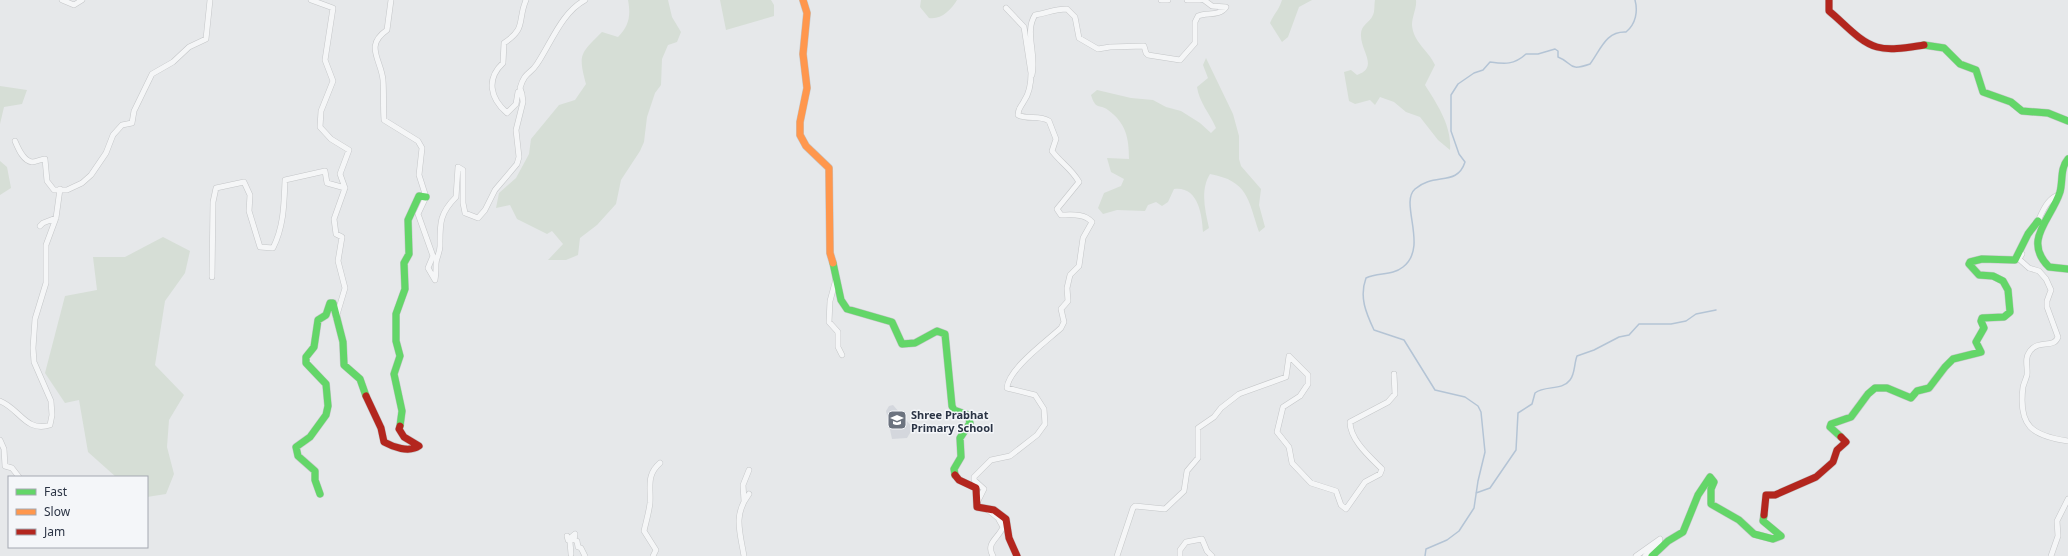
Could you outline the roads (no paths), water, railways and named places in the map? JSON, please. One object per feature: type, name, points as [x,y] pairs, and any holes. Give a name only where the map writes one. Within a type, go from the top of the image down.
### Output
[{"type":"street","points":[[62,0],[74,4],[82,0]]},
{"type":"street","points":[[15,141],[19,151],[28,160],[34,162],[45,159],[46,175],[50,186],[54,190],[75,188],[91,175],[106,153],[113,135],[122,125],[132,123],[134,111],[152,74],[173,62],[189,47],[206,39],[210,0]]},
{"type":"street","points":[[311,0],[332,8],[325,60],[333,81],[321,111],[320,127],[331,139],[349,150],[340,174],[345,188],[334,219],[336,234],[342,237],[338,261],[345,288],[336,320]]},
{"type":"street","points":[[391,0],[387,30],[378,36],[376,42],[376,58],[383,77],[384,120],[418,141],[422,148],[419,176],[426,197],[418,214],[433,256],[428,268],[435,280],[437,272],[436,263],[440,254],[439,229],[445,208],[456,197],[458,167],[463,170],[463,203],[465,213],[478,218],[485,210],[495,190],[517,164],[519,157],[516,130],[523,102],[520,88],[527,72],[536,65],[555,33],[576,4],[585,0]]},
{"type":"street","points":[[522,94],[518,92],[516,104],[507,113],[498,105],[492,86],[495,71],[503,63],[504,43],[516,35],[521,25],[526,0]]},
{"type":"street","points":[[804,0],[808,16],[803,53],[807,88],[799,122],[803,142],[824,161],[829,168],[830,252],[843,305],[847,309],[892,322],[902,344],[907,345],[914,343],[937,331],[945,334],[952,406],[954,410],[968,415],[970,423],[960,438],[961,457],[953,473],[959,480],[976,488],[977,507],[994,510],[1006,520],[1009,538],[1017,556]]},
{"type":"street","points":[[1161,0],[1168,0]]},
{"type":"street","points":[[1187,0],[1200,0]]},
{"type":"street","points":[[977,504],[984,489],[982,485],[974,480],[974,477],[991,460],[1010,456],[1037,435],[1045,424],[1044,409],[1035,395],[1007,388],[1008,382],[1018,368],[1061,328],[1064,322],[1061,309],[1068,300],[1067,288],[1070,275],[1079,266],[1083,238],[1092,222],[1089,218],[1078,215],[1061,216],[1057,209],[1079,182],[1074,173],[1061,164],[1052,151],[1056,139],[1049,120],[1044,118],[1024,118],[1018,115],[1018,109],[1024,101],[1034,67],[1030,22],[1035,15],[1046,13],[1055,9],[1067,9],[1075,17],[1079,38],[1098,49],[1110,47],[1144,46],[1146,53],[1148,54],[1180,60],[1191,50],[1194,43],[1195,22],[1198,16],[1204,14],[1215,14],[1223,11],[1226,7],[1212,6],[1204,0]]},
{"type":"street","points":[[1829,0],[1829,11],[1864,40],[1878,47],[1900,48],[1924,45],[1946,48],[1960,64],[1976,70],[1980,87],[1983,92],[2011,102],[2022,111],[2048,113],[2068,121]]},
{"type":"street","points":[[1006,8],[1024,27],[1031,80]]},
{"type":"street","points":[[2068,159],[2064,164],[2062,186],[2056,196],[2048,218],[2038,233],[2038,251],[2041,259],[2049,267],[2068,269]]},
{"type":"street","points":[[212,277],[213,202],[216,188],[244,182],[250,195],[249,211],[260,247],[273,248],[280,234],[284,209],[285,180],[325,171],[327,183],[345,188]]},
{"type":"street","points":[[0,402],[11,406],[26,423],[46,426],[50,425],[52,415],[51,401],[40,380],[34,362],[33,347],[35,319],[46,284],[46,245],[56,218],[60,189]]},
{"type":"street","points":[[320,494],[315,480],[315,471],[298,456],[296,447],[310,437],[326,416],[328,406],[326,384],[306,363],[306,357],[314,347],[318,320],[326,314],[330,303],[333,303],[346,356],[344,365],[360,379],[370,407],[382,428],[384,442],[395,448],[416,448],[419,446],[404,437],[399,428],[402,411],[394,374],[400,356],[396,341],[396,314],[405,289],[404,263],[409,254],[408,220],[419,196],[426,197]]},
{"type":"street","points":[[2056,196],[2051,198],[2044,208],[2019,259],[2029,268],[2039,271],[2049,284],[2051,290],[2047,301],[2047,307],[2058,337],[2052,344],[2042,343],[2036,345],[2030,351],[2026,359],[2027,375],[2023,386],[2023,416],[2032,430],[2050,439],[2068,441]]},
{"type":"street","points":[[40,226],[43,223],[56,218]]},
{"type":"street","points":[[1652,556],[1668,541],[1683,532],[1698,495],[1710,478],[1714,482],[1711,489],[1711,504],[1739,520],[1754,534],[1773,539],[1779,538],[1781,536],[1779,533],[1763,521],[1766,495],[1775,495],[1799,483],[1816,477],[1833,462],[1837,450],[1846,442],[1832,430],[1830,427],[1831,424],[1852,417],[1870,391],[1875,388],[1879,387],[1894,390],[1911,398],[1917,391],[1929,388],[1943,368],[1954,357],[1979,354],[1981,352],[1976,342],[1984,328],[1980,321],[1985,318],[2004,317],[2010,312],[2009,290],[2006,282],[2000,277],[1979,275],[1969,264],[1970,262],[1982,259],[2014,260],[2028,234],[2038,221]]},
{"type":"street","points":[[837,278],[830,301],[829,322],[838,332],[838,346],[842,354]]},
{"type":"street","points":[[1117,556],[1133,508],[1142,506],[1165,508],[1184,491],[1187,471],[1198,458],[1198,428],[1214,417],[1221,408],[1239,394],[1286,377],[1289,356],[1308,375],[1308,384],[1300,396],[1283,407],[1277,432],[1289,447],[1292,463],[1311,483],[1336,491],[1341,504],[1346,509],[1365,482],[1380,474],[1382,469],[1364,451],[1350,428],[1350,422],[1388,402],[1392,398],[1395,394],[1394,374]]},
{"type":"street","points":[[0,440],[4,449],[5,466],[12,468],[18,476]]},
{"type":"street","points":[[653,556],[656,550],[644,531],[650,503],[649,484],[651,473],[660,463]]},
{"type":"street","points":[[744,501],[743,485],[749,470]]},
{"type":"street","points":[[744,556],[738,522],[739,509],[749,494]]},
{"type":"street","points":[[2051,556],[2058,536],[2057,521],[2068,500]]},
{"type":"street","points":[[988,509],[998,518],[1003,527],[1001,532],[992,540],[990,547],[993,556]]},
{"type":"street","points":[[571,554],[570,536],[575,534],[574,540],[578,541],[578,547],[581,548],[585,556]]},
{"type":"street","points":[[1180,556],[1180,550],[1186,542],[1202,539],[1207,551],[1212,556]]},
{"type":"street","points":[[1636,556],[1660,539],[1659,543],[1645,556]]},
{"type":"waterway","points":[[1425,556],[1426,549],[1447,540],[1459,531],[1474,508],[1478,481],[1485,452],[1481,412],[1478,406],[1465,397],[1435,390],[1404,340],[1374,330],[1364,305],[1363,292],[1366,278],[1394,272],[1403,267],[1410,258],[1414,248],[1410,204],[1411,196],[1415,189],[1430,181],[1451,177],[1461,170],[1465,162],[1459,154],[1451,131],[1451,95],[1458,84],[1474,73],[1483,70],[1490,62],[1509,63],[1522,58],[1526,54],[1538,54],[1555,49],[1558,51],[1558,57],[1563,59],[1571,66],[1578,67],[1590,64],[1601,47],[1613,34],[1626,32],[1632,25],[1636,13],[1635,0]]},
{"type":"waterway","points":[[1476,493],[1490,488],[1516,450],[1518,413],[1532,404],[1535,393],[1544,389],[1563,386],[1567,383],[1573,375],[1577,356],[1594,350],[1619,337],[1629,335],[1639,324],[1671,324],[1686,321],[1696,314],[1716,310]]},
{"type":"place","name":"Shree Prabhat Primary School","points":[[897,420]]}]
